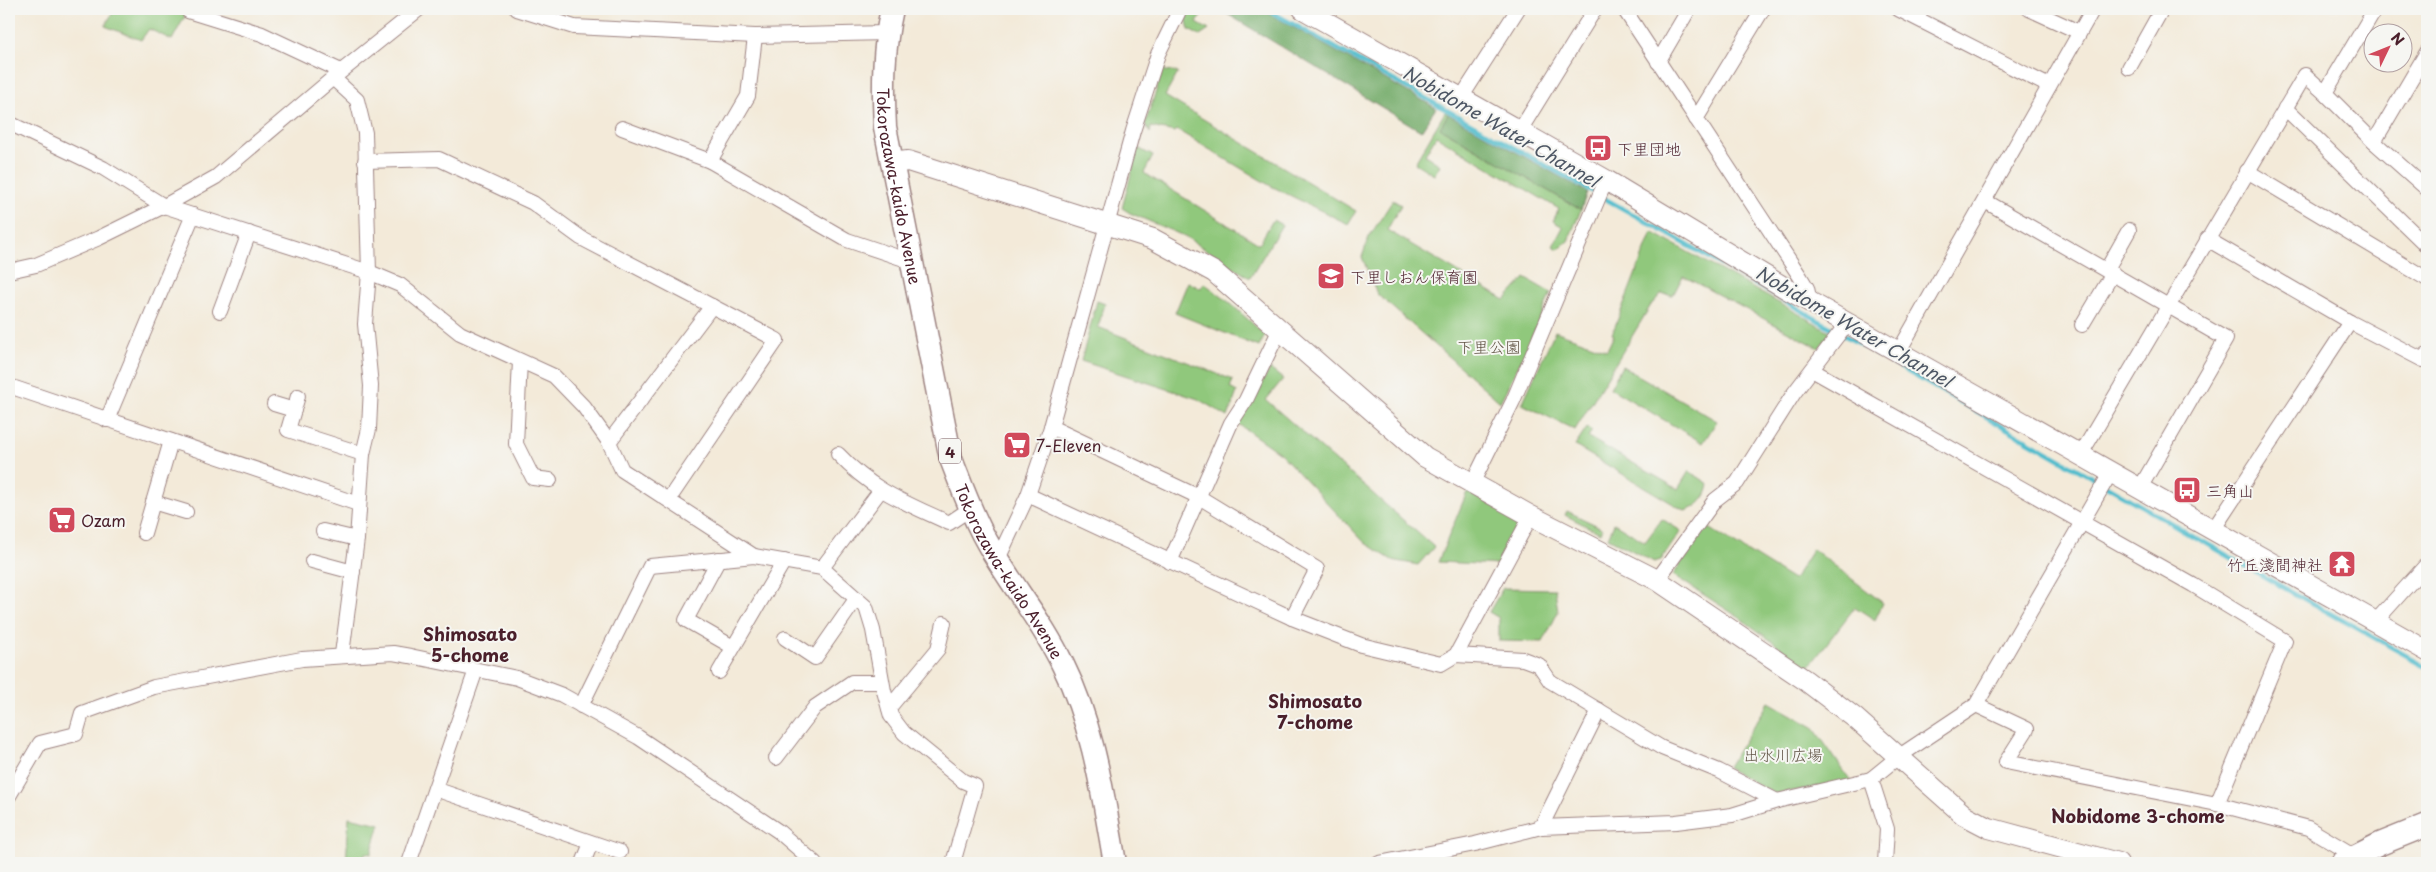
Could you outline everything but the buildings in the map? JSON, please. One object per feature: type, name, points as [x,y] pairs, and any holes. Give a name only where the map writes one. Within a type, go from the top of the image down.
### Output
[{"type":"main road","name":"Tokorozawa-kaido Avenue","points":[[892,9],[886,33],[883,86],[885,127],[951,459],[970,509],[998,559],[1040,621],[1064,666],[1093,747],[1115,863]]},
{"type":"main road","points":[[2348,860],[2427,825]]},
{"type":"street","points":[[9,271],[36,265],[99,238],[164,206],[216,177],[337,74],[419,9]]},
{"type":"street","points":[[518,9],[574,27],[755,36],[886,33]]},
{"type":"street","points":[[998,559],[1028,495],[1051,427],[1107,223],[1149,80],[1158,54],[1180,9]]},
{"type":"street","points":[[1302,9],[1519,132],[1601,190],[1810,302],[1844,328],[1900,352],[2081,454],[2107,480],[2140,488],[2427,650]]},
{"type":"street","points":[[1461,98],[1518,9]]},
{"type":"street","points":[[1519,132],[1595,9]]},
{"type":"street","points":[[1624,9],[1801,278],[1807,288],[1810,302]]},
{"type":"street","points":[[1658,62],[1689,9]]},
{"type":"street","points":[[1696,119],[1763,9]]},
{"type":"street","points":[[1898,9],[2049,86]]},
{"type":"street","points":[[2029,9],[2079,32]]},
{"type":"street","points":[[1900,352],[2093,9]]},
{"type":"street","points":[[2129,68],[2162,9]]},
{"type":"street","points":[[2325,92],[2375,9]]},
{"type":"street","points":[[188,11],[262,34],[337,74],[357,100],[365,133],[369,272],[365,324],[371,386],[369,429],[363,454],[358,504],[358,539],[342,654]]},
{"type":"street","points":[[710,161],[748,96],[755,36]]},
{"type":"street","points":[[2374,142],[2427,52]]},
{"type":"street","points":[[2081,454],[2305,75],[2325,92],[2374,142],[2427,189]]},
{"type":"street","points":[[2285,108],[2427,246]]},
{"type":"street","points":[[9,123],[103,168],[164,206],[369,272],[400,285],[460,333],[554,376],[584,407],[609,442],[622,470],[670,499],[754,556]]},
{"type":"street","points":[[622,128],[710,161],[847,240],[913,262]]},
{"type":"street","points":[[366,162],[439,159],[533,203],[581,238],[778,340],[670,499]]},
{"type":"street","points":[[891,163],[908,161],[1107,223],[1154,239],[1214,272],[1279,331],[1425,457],[1531,516],[1657,580],[1805,680],[1855,718],[1964,815],[1989,828],[2118,863]]},
{"type":"street","points":[[2247,171],[2427,279]]},
{"type":"street","points":[[1472,484],[1513,401],[1601,190]]},
{"type":"street","points":[[1985,201],[2226,339],[2140,488]]},
{"type":"street","points":[[107,420],[193,215]]},
{"type":"street","points":[[2082,324],[2129,230]]},
{"type":"street","points":[[220,311],[249,234]]},
{"type":"street","points":[[2207,239],[2350,322],[2423,360],[2427,354]]},
{"type":"street","points":[[609,442],[712,306]]},
{"type":"street","points":[[2213,530],[2350,322]]},
{"type":"street","points":[[1657,580],[1715,500],[1737,483],[1794,393],[1844,328]]},
{"type":"street","points":[[1170,562],[1231,423],[1246,400],[1279,331]]},
{"type":"street","points":[[520,361],[516,444],[533,478],[550,480]]},
{"type":"street","points":[[1812,370],[2194,586],[2285,640],[2217,804]]},
{"type":"street","points":[[9,386],[358,504]]},
{"type":"street","points":[[298,396],[288,430],[363,454]]},
{"type":"street","points":[[274,404],[294,410]]},
{"type":"street","points":[[1051,427],[1199,497],[1317,569],[1292,618]]},
{"type":"street","points":[[144,533],[171,441]]},
{"type":"street","points":[[838,454],[858,475],[880,491],[949,523],[970,509]]},
{"type":"street","points":[[1379,863],[1475,844],[1541,827],[1676,822],[1732,815],[1776,801],[1871,780],[1898,756],[1976,705],[2107,480]]},
{"type":"street","points":[[822,568],[880,491]]},
{"type":"street","points":[[1028,495],[1292,618],[1361,645],[1440,664],[1456,655],[1531,516]]},
{"type":"street","points":[[153,502],[186,512]]},
{"type":"street","points":[[323,531],[358,539]]},
{"type":"street","points":[[580,706],[650,566],[754,556],[822,568],[866,607],[873,630],[882,682],[892,716],[904,733],[962,781],[975,786],[953,863]]},
{"type":"street","points":[[719,559],[686,620],[733,647]]},
{"type":"street","points":[[312,561],[353,572]]},
{"type":"street","points":[[719,672],[784,561]]},
{"type":"street","points":[[2375,622],[2427,564]]},
{"type":"street","points":[[785,638],[816,658],[856,598]]},
{"type":"street","points":[[889,708],[938,649],[944,623]]},
{"type":"street","points":[[9,796],[40,743],[76,734],[82,713],[154,687],[302,658],[342,654],[393,653],[517,678],[562,695],[638,737],[778,831],[816,863]]},
{"type":"street","points":[[1456,655],[1523,659],[1539,665],[1550,681],[1662,748],[1720,771],[1776,801]]},
{"type":"street","points":[[409,863],[476,670]]},
{"type":"street","points":[[776,758],[815,707],[852,682],[882,682]]},
{"type":"street","points":[[1976,705],[2027,729],[2006,762],[2217,804],[2308,828],[2348,860]]},
{"type":"street","points":[[1541,827],[1599,710]]},
{"type":"street","points":[[1871,780],[1887,829],[1885,863]]},
{"type":"street","points":[[435,790],[620,852]]},
{"type":"street","points":[[583,863],[591,843]]},
{"type":"green space","points":[[115,9],[189,9],[172,40],[149,29],[141,40],[105,26]]},
{"type":"green space","points":[[1190,9],[1205,9],[1197,23],[1209,30],[1200,36],[1189,30],[1186,17]]},
{"type":"green space","points":[[1219,9],[1261,9],[1436,108],[1421,131]]},
{"type":"green space","points":[[1164,67],[1166,72],[1173,71],[1178,73],[1165,96],[1356,211],[1348,224],[1269,185],[1177,130],[1175,132],[1151,127],[1150,133],[1145,124]]},
{"type":"green space","points":[[1445,112],[1448,114],[1440,128],[1581,210],[1568,241],[1558,249],[1553,246],[1563,227],[1553,221],[1559,209],[1436,136],[1425,155],[1440,165],[1434,175],[1415,163]]},
{"type":"green space","points":[[1448,114],[1587,192],[1581,210],[1440,128]]},
{"type":"green space","points":[[1138,148],[1153,156],[1144,173],[1259,244],[1273,220],[1282,225],[1250,278],[1186,237],[1122,208]]},
{"type":"green space","name":"下里公園","points":[[1393,200],[1401,205],[1387,230],[1505,300],[1525,278],[1551,293],[1521,361],[1500,402],[1377,294],[1362,257],[1369,237]]},
{"type":"green space","points":[[1652,232],[1831,332],[1819,348],[1683,276],[1673,295],[1661,294],[1651,305],[1575,430],[1522,404],[1555,331],[1607,350]]},
{"type":"green space","points":[[1188,282],[1200,288],[1204,283],[1230,303],[1265,335],[1259,347],[1175,313]]},
{"type":"green space","points":[[1097,301],[1105,304],[1098,327],[1233,380],[1230,388],[1237,392],[1228,417],[1198,399],[1081,361]]},
{"type":"green space","points":[[1622,366],[1717,421],[1703,443],[1610,388]]},
{"type":"green space","points":[[1270,369],[1283,379],[1266,400],[1434,547],[1418,565],[1392,560],[1365,543],[1281,454],[1238,424]]},
{"type":"green space","points":[[1587,428],[1592,431],[1588,437],[1678,489],[1689,471],[1709,484],[1707,493],[1698,505],[1685,511],[1575,446]]},
{"type":"green space","points":[[1467,492],[1513,516],[1517,525],[1500,565],[1438,562]]},
{"type":"green space","points":[[1567,511],[1602,528],[1600,533],[1565,515]]},
{"type":"green space","points":[[1662,519],[1681,531],[1661,560],[1654,562],[1608,538],[1614,523],[1645,542]]},
{"type":"green space","points":[[1706,526],[1793,580],[1813,549],[1883,603],[1875,620],[1855,607],[1808,668],[1743,620],[1673,575]]},
{"type":"green space","points":[[1503,588],[1555,589],[1558,612],[1543,642],[1499,641],[1499,618],[1489,612]]},
{"type":"green space","name":"出水川広場","points":[[1769,702],[1813,727],[1851,781],[1775,794],[1727,768]]},
{"type":"green space","points":[[349,817],[380,824],[371,854],[365,853],[361,863],[346,863]]},
{"type":"waterway","name":"Nobidome Water Channel","points":[[1266,9],[1670,235],[2270,580],[2427,667]]},
{"type":"place","name":"下里団地","points":[[1598,148]]},
{"type":"place","name":"下里しおん保育園","points":[[1331,276]]},
{"type":"place","name":"7-Eleven","points":[[1017,445]]},
{"type":"place","name":"三角山","points":[[2187,490]]},
{"type":"place","name":"Ozam","points":[[62,520]]},
{"type":"place","name":"竹丘淺間神社","points":[[2342,564]]},
{"type":"district","name":"Shimosato 5-chome","points":[[470,643]]},
{"type":"district","name":"Shimosato 7-chome","points":[[1315,710]]},
{"type":"district","name":"Nobidome 3-chome","points":[[2138,815]]}]
